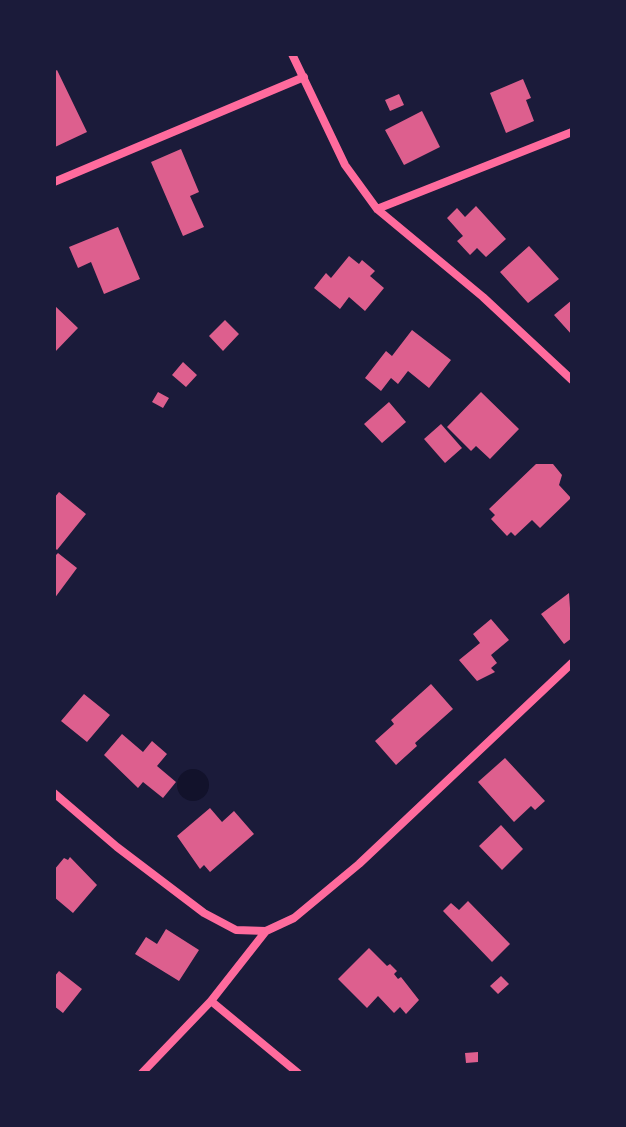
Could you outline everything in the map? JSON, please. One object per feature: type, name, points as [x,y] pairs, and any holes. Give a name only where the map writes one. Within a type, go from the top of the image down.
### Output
[{"type":"street","points":[[292,54],[345,165],[377,209],[483,297],[572,380]]},
{"type":"street","points":[[54,182],[304,77]]},
{"type":"street","points":[[377,209],[572,132]]},
{"type":"street","points":[[54,793],[117,847],[204,913],[236,930],[266,931],[294,918],[359,864],[572,663]]},
{"type":"street","points":[[142,1073],[211,1001],[266,931]]},
{"type":"street","points":[[211,1001],[298,1073]]},
{"type":"shaded area","points":[[193,769],[205,773],[209,785],[205,797],[193,801],[181,797],[177,785],[181,773]]},
{"type":"building","points":[[57,70],[87,132],[55,147],[54,72]]},
{"type":"building","points":[[523,79],[531,98],[526,100],[534,121],[506,133],[490,93]]},
{"type":"building","points":[[399,94],[404,105],[390,111],[385,100]]},
{"type":"building","points":[[422,111],[440,147],[404,165],[385,130]]},
{"type":"building","points":[[181,149],[199,192],[190,196],[204,227],[183,236],[151,162]]},
{"type":"building","points":[[476,206],[506,239],[486,257],[477,248],[470,255],[457,241],[463,236],[447,218],[457,208],[465,217]]},
{"type":"building","points":[[118,227],[140,279],[104,294],[91,262],[78,268],[69,247]]},
{"type":"building","points":[[529,246],[559,279],[528,303],[500,272]]},
{"type":"building","points":[[349,256],[359,264],[362,260],[375,271],[370,276],[384,288],[365,311],[349,297],[340,309],[314,288],[326,273],[331,278]]},
{"type":"building","points":[[572,300],[572,335],[554,315]]},
{"type":"building","points":[[54,305],[78,328],[54,353]]},
{"type":"building","points":[[225,320],[239,334],[223,351],[209,336]]},
{"type":"building","points":[[412,330],[451,360],[429,388],[408,371],[398,384],[391,378],[381,391],[365,378],[386,351],[392,356]]},
{"type":"building","points":[[183,362],[197,375],[186,387],[172,375]]},
{"type":"building","points":[[158,392],[169,398],[163,408],[152,402]]},
{"type":"building","points":[[481,392],[519,429],[490,459],[476,446],[471,451],[447,427]]},
{"type":"building","points":[[389,402],[406,422],[382,443],[364,424]]},
{"type":"building","points":[[441,424],[462,448],[445,463],[424,439]]},
{"type":"building","points":[[536,464],[553,464],[562,475],[559,485],[571,498],[540,528],[532,520],[515,536],[511,532],[507,536],[491,519],[495,515],[489,509]]},
{"type":"building","points":[[59,492],[86,514],[57,550],[54,547],[54,498]]},
{"type":"building","points":[[58,553],[77,568],[54,599],[54,557]]},
{"type":"building","points":[[569,593],[572,638],[564,644],[541,614]]},
{"type":"building","points":[[491,619],[509,640],[491,655],[497,663],[491,668],[495,672],[477,681],[459,660],[480,643],[473,634]]},
{"type":"building","points":[[431,684],[453,709],[396,765],[375,741],[394,724],[391,720]]},
{"type":"building","points":[[84,694],[110,715],[87,742],[61,721]]},
{"type":"building","points":[[122,734],[143,752],[152,741],[167,754],[157,766],[176,782],[163,798],[143,782],[138,788],[104,755]]},
{"type":"building","points":[[505,758],[545,801],[535,810],[531,806],[514,822],[478,782]]},
{"type":"building","points":[[210,808],[222,822],[234,811],[254,834],[210,872],[204,865],[200,869],[177,836]]},
{"type":"building","points":[[501,825],[523,849],[502,870],[479,846]]},
{"type":"building","points":[[70,857],[97,885],[73,913],[54,897],[54,870],[64,858],[68,860]]},
{"type":"building","points":[[468,901],[510,944],[492,962],[443,911],[451,903],[459,910]]},
{"type":"building","points":[[166,929],[199,950],[179,981],[135,954],[146,937],[157,944]]},
{"type":"building","points":[[369,948],[387,966],[390,964],[397,971],[394,974],[398,979],[401,977],[419,1000],[406,1014],[400,1007],[394,1013],[378,996],[367,1008],[338,979]]},
{"type":"building","points":[[59,971],[82,989],[63,1013],[54,1006],[54,977]]},
{"type":"building","points":[[501,976],[509,984],[498,994],[490,986]]},
{"type":"building","points":[[478,1052],[478,1062],[466,1063],[465,1053]]}]
